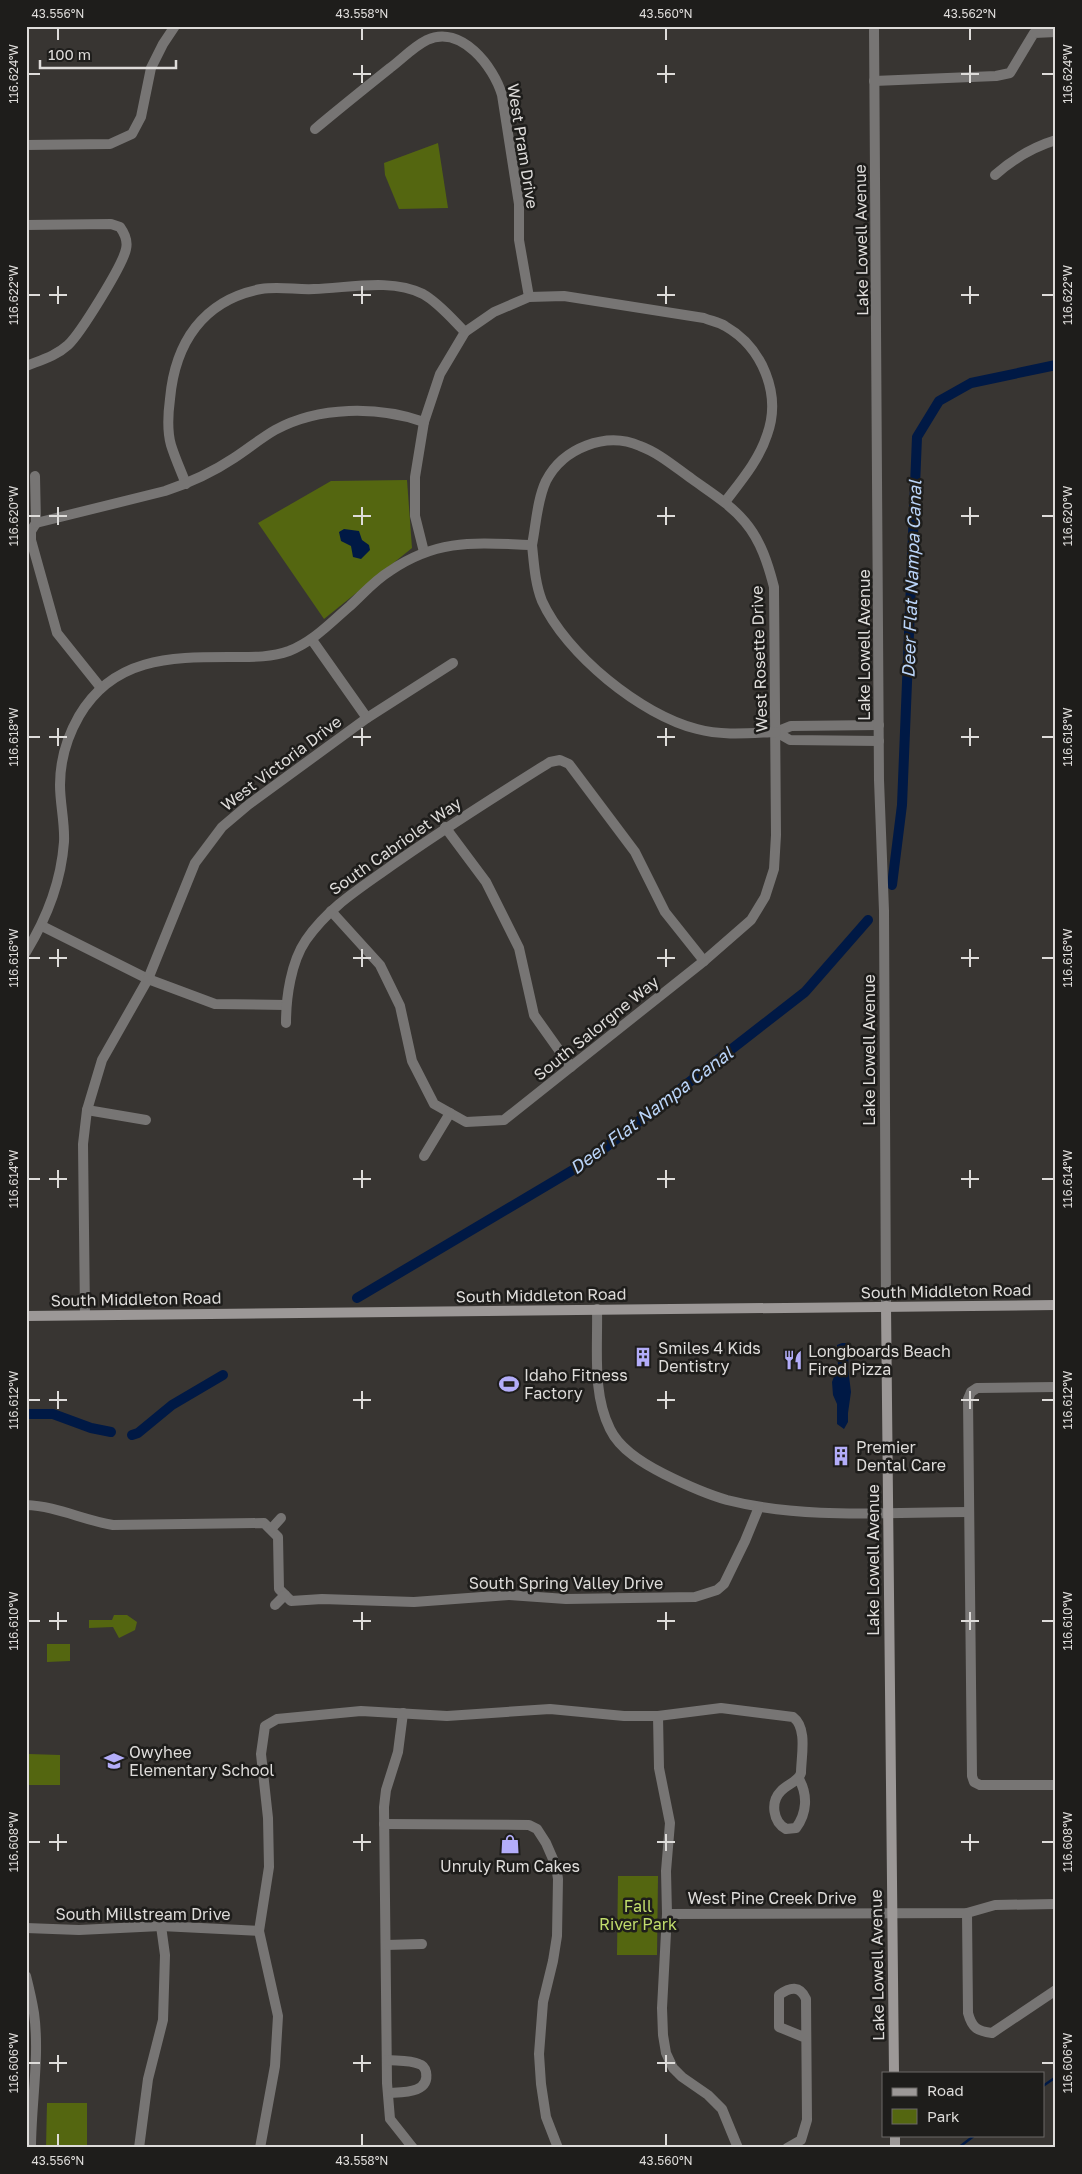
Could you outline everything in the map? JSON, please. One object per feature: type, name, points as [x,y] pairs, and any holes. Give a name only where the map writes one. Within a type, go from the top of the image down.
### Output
[{"type":"main road","name":"South Middleton Road","points":[[26,1316],[1056,1304]]},
{"type":"main road","name":"Lake Lowell Avenue","points":[[886,1306],[894,2072]]},
{"type":"street","points":[[26,145],[110,144],[132,134],[141,117],[151,68],[175,26]]},
{"type":"street","name":"Lake Lowell Avenue","points":[[874,26],[879,741],[884,911],[886,1306]]},
{"type":"street","points":[[874,81],[996,76],[1010,73],[1034,33],[1056,32]]},
{"type":"street","name":"West Pram Drive","points":[[315,129],[428,39],[454,39],[467,44],[497,79],[502,95],[519,204],[519,240],[529,296]]},
{"type":"street","points":[[995,175],[1011,161],[1043,144],[1056,140]]},
{"type":"street","points":[[26,225],[111,224],[120,227],[127,242],[126,250],[117,270],[82,329],[69,345],[56,354],[26,366]]},
{"type":"street","points":[[186,484],[171,444],[169,426],[172,380],[178,357],[193,330],[209,312],[236,297],[277,288],[312,290],[392,286],[408,288],[424,295],[436,304],[466,332]]},
{"type":"street","points":[[424,552],[416,516],[416,477],[424,422],[440,374],[466,332],[494,312],[529,296],[564,296],[704,318],[724,326],[744,340],[759,357],[769,384],[772,409],[768,434],[754,464],[725,502]]},
{"type":"street","points":[[36,523],[186,484],[233,459],[275,430],[303,418],[334,412],[384,412],[424,422]]},
{"type":"street","name":"West Rosette Drive","points":[[765,897],[775,861],[776,732],[774,587],[767,560],[757,539],[745,522],[725,502],[640,445],[624,441],[606,441],[589,443],[573,452],[561,462],[546,482],[538,510],[532,545],[534,572],[542,600],[557,626],[581,654],[612,684],[634,701],[666,719],[696,729],[718,733],[776,732]]},
{"type":"street","points":[[35,476],[36,523],[31,531],[31,540],[57,633],[101,688]]},
{"type":"street","points":[[26,952],[42,926],[61,870],[64,840],[64,809],[60,786],[63,758],[68,738],[79,715],[101,688],[126,672],[165,659],[182,657],[259,657],[288,651],[312,640],[389,571],[424,552],[453,544],[532,545]]},
{"type":"street","points":[[312,640],[367,718]]},
{"type":"street","name":"West Victoria Drive","points":[[85,1315],[83,1144],[87,1110],[102,1060],[148,979],[195,863],[222,827],[248,805],[367,718],[453,663]]},
{"type":"street","points":[[776,732],[791,726],[879,725]]},
{"type":"street","points":[[776,732],[790,740],[879,741]]},
{"type":"street","name":"South Cabriolet Way","points":[[286,1023],[289,980],[305,941],[331,911],[445,828],[550,762],[560,760],[569,764],[635,852],[665,912],[704,961]]},
{"type":"street","points":[[445,828],[486,882],[519,948],[534,1015],[571,1068]]},
{"type":"street","name":"South Salorgne Way","points":[[331,911],[380,966],[400,1006],[412,1061],[434,1104],[466,1122],[504,1120],[704,961],[751,920],[765,897]]},
{"type":"street","points":[[42,926],[148,979],[215,1004],[286,1005]]},
{"type":"street","points":[[87,1110],[146,1120]]},
{"type":"street","points":[[424,1156],[450,1113]]},
{"type":"street","points":[[597,1309],[597,1377],[601,1406],[610,1430],[628,1452],[649,1466],[687,1485],[725,1500],[759,1507],[803,1512],[969,1512]]},
{"type":"street","points":[[1056,1387],[977,1388],[971,1392],[968,1399],[972,1776],[974,1782],[980,1785],[1056,1785]]},
{"type":"street","points":[[26,1505],[43,1506],[91,1521],[113,1525],[264,1523],[278,1537],[279,1589],[285,1595],[275,1605]]},
{"type":"street","name":"South Spring Valley Drive","points":[[285,1595],[291,1601],[322,1599],[414,1602],[509,1595],[566,1599],[695,1597],[717,1590],[724,1584],[759,1507]]},
{"type":"street","points":[[271,1529],[281,1518]]},
{"type":"street","points":[[260,2148],[275,2066],[278,2016],[259,1931],[269,1868],[268,1818],[261,1754],[265,1726],[277,1719],[361,1711],[447,1716],[550,1709],[624,1716],[658,1716],[721,1708],[793,1717],[800,1724],[802,1733],[799,1779],[803,1787],[805,1810],[803,1819],[796,1828],[786,1828],[777,1821],[774,1812],[776,1798],[780,1791],[799,1779]]},
{"type":"street","points":[[403,1713],[398,1752],[386,1790],[384,1824],[387,2060],[390,2119],[413,2148]]},
{"type":"street","points":[[658,1716],[659,1768],[670,1823],[666,1871],[668,1914],[662,2008],[666,2053],[673,2068],[682,2077],[708,2095],[722,2109],[738,2148]]},
{"type":"street","points":[[384,1824],[529,1826],[537,1829],[546,1843],[556,1866],[558,1912],[554,1961],[540,2023],[540,2084],[546,2117],[558,2148]]},
{"type":"street","name":"West Pine Creek Drive","points":[[668,1914],[967,1913],[995,1905],[1056,1904]]},
{"type":"street","points":[[967,1913],[968,2013],[974,2028],[978,2031],[992,2033],[1056,1990]]},
{"type":"street","points":[[139,2148],[148,2078],[163,2020],[165,1954],[161,1926]]},
{"type":"street","name":"South Millstream Drive","points":[[26,1928],[80,1930],[161,1926],[259,1931]]},
{"type":"street","points":[[386,1945],[422,1944]]},
{"type":"street","points":[[26,1976],[34,2014],[35,2060],[30,2146]]},
{"type":"street","points":[[787,2148],[801,2140],[807,2120],[806,1999],[804,1992],[797,1988],[787,1989],[779,1995],[780,2027],[806,2038]]},
{"type":"street","points":[[387,2060],[420,2064],[425,2068],[426,2076],[424,2084],[417,2090],[388,2093]]},
{"type":"green space","points":[[438,143],[448,208],[399,209],[385,175],[384,163]]},
{"type":"green space","points":[[407,480],[412,548],[324,619],[258,523],[331,481]]},
{"type":"green space","points":[[114,1615],[127,1615],[137,1622],[135,1630],[119,1638],[113,1627],[89,1628],[89,1620],[112,1620]]},
{"type":"green space","points":[[47,1644],[70,1644],[70,1661],[47,1662]]},
{"type":"green space","points":[[29,1754],[60,1755],[60,1785],[28,1785]]},
{"type":"green space","name":"Fall River Park","points":[[618,1876],[658,1876],[657,1955],[617,1955]]},
{"type":"green space","points":[[47,2103],[87,2103],[87,2148],[46,2148]]},
{"type":"water","points":[[344,529],[359,531],[362,540],[369,545],[370,550],[361,559],[353,557],[351,546],[341,541],[339,532]]},
{"type":"water","points":[[846,1343],[849,1349],[848,1368],[851,1392],[848,1422],[844,1429],[837,1424],[837,1404],[833,1395],[832,1382],[838,1366],[837,1345]]},
{"type":"waterway","name":"Deer Flat Nampa Canal","points":[[892,885],[902,805],[917,437],[939,401],[971,383],[1056,365]]},
{"type":"waterway","name":"Deer Flat Nampa Canal","points":[[357,1298],[588,1161],[805,992],[868,920]]},
{"type":"waterway","points":[[132,1435],[138,1433],[172,1405],[223,1375]]},
{"type":"waterway","points":[[26,1414],[53,1414],[91,1428],[111,1432]]},
{"type":"waterway","points":[[1044,2085],[1056,2077]]},
{"type":"waterway","points":[[958,2148],[974,2136]]},
{"type":"place","name":"Smiles 4 Kids Dentistry","points":[[643,1357]]},
{"type":"place","name":"Longboards Beach Fired Pizza","points":[[793,1360]]},
{"type":"place","name":"Idaho Fitness Factory","points":[[509,1384]]},
{"type":"place","name":"Premier Dental Care","points":[[841,1456]]},
{"type":"place","name":"Owyhee Elementary School","points":[[114,1761]]},
{"type":"place","name":"Unruly Rum Cakes","points":[[510,1844]]}]
